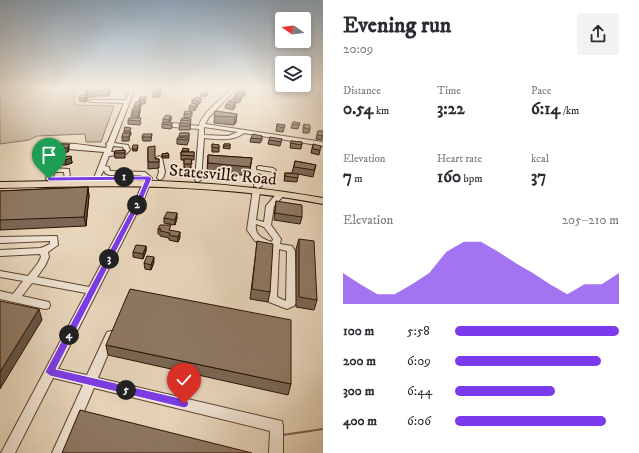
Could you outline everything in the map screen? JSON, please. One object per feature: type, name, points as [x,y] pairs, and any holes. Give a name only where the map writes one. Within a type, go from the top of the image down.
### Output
[{"type":"main road","name":"Statesville Road","points":[[0,180],[96,178],[117,175],[209,186],[257,189],[323,196]]},
{"type":"main road","name":"Statesville Road","points":[[0,185],[198,180],[323,201]]},
{"type":"street","points":[[96,178],[124,109]]},
{"type":"street","points":[[198,180],[202,127],[208,116],[215,109]]},
{"type":"street","points":[[172,125],[243,131],[323,144]]},
{"type":"street","points":[[201,136],[228,138],[233,135],[239,135],[243,131]]},
{"type":"street","points":[[56,146],[73,146],[82,149],[107,149]]},
{"type":"street","points":[[8,453],[92,291],[152,180],[162,172],[159,158]]},
{"type":"street","points":[[100,168],[107,168],[107,173],[117,175]]},
{"type":"street","points":[[259,168],[273,170]]},
{"type":"street","points":[[252,221],[267,225],[277,239],[275,246],[272,299],[287,304],[291,303],[291,251],[289,248],[275,246],[265,244],[253,234],[251,230],[252,221],[259,176]]},
{"type":"street","points":[[267,225],[270,206],[280,194]]},
{"type":"street","points":[[0,240],[54,238],[54,245],[42,251],[0,253]]},
{"type":"street","points":[[15,298],[30,280],[45,257],[42,251]]},
{"type":"street","points":[[0,274],[92,291]]},
{"type":"street","points":[[0,295],[45,305]]},
{"type":"street","points":[[59,453],[114,326]]},
{"type":"street","points":[[50,372],[277,426],[276,453]]},
{"type":"shaded area","points":[[0,109],[113,109],[101,142],[86,142],[85,134],[37,136],[29,140],[0,144]]},
{"type":"building","points":[[133,109],[140,109],[139,111],[132,111]]},
{"type":"building","points":[[185,111],[192,112],[191,114],[184,114]]},
{"type":"building","points":[[215,111],[237,114],[235,117],[214,116]]},
{"type":"building","points":[[132,113],[139,113],[138,116],[131,115]]},
{"type":"building","points":[[166,115],[171,116],[169,120],[163,119]]},
{"type":"building","points":[[129,118],[141,118],[140,121],[128,120]]},
{"type":"building","points":[[182,118],[191,119],[190,121],[181,120]]},
{"type":"building","points":[[163,122],[172,123],[171,125],[162,124]]},
{"type":"building","points":[[293,122],[300,123],[299,125],[292,124]]},
{"type":"building","points":[[180,123],[190,124],[190,126],[179,126]]},
{"type":"building","points":[[277,124],[285,125],[284,128],[277,126]]},
{"type":"building","points":[[304,124],[310,125],[310,129],[304,128]]},
{"type":"building","points":[[125,127],[131,128],[130,131],[124,131]]},
{"type":"building","points":[[318,131],[323,131],[323,136],[317,135]]},
{"type":"building","points":[[123,133],[130,133],[129,137],[122,137]]},
{"type":"building","points":[[180,133],[189,133],[189,136],[179,136]]},
{"type":"building","points":[[143,134],[152,134],[151,137],[142,137]]},
{"type":"building","points":[[253,134],[262,136],[261,139],[251,138]]},
{"type":"building","points":[[178,137],[188,138],[187,140],[177,139]]},
{"type":"building","points":[[270,137],[282,139],[281,142],[269,140]]},
{"type":"building","points":[[291,141],[302,142],[302,145],[290,143]]},
{"type":"building","points":[[53,144],[59,145],[57,148],[51,148]]},
{"type":"building","points":[[61,144],[69,144],[68,148],[60,148]]},
{"type":"building","points":[[212,144],[219,145],[219,148],[212,147]]},
{"type":"building","points":[[224,144],[230,144],[230,146],[224,146]]},
{"type":"building","points":[[313,144],[321,146],[320,150],[313,149]]},
{"type":"building","points":[[133,145],[138,145],[137,149],[132,149]]},
{"type":"building","points":[[155,146],[155,159],[159,159],[159,162],[148,162],[148,147]]},
{"type":"building","points":[[183,148],[189,149],[188,151],[182,151]]},
{"type":"building","points":[[125,150],[125,153],[114,153],[115,151]]},
{"type":"building","points":[[181,152],[194,152],[194,156],[181,155]]},
{"type":"building","points":[[168,153],[169,156],[162,156],[162,154]]},
{"type":"building","points":[[208,155],[252,158],[250,167],[208,163]]},
{"type":"building","points":[[71,156],[71,158],[65,160],[55,161],[55,158]]},
{"type":"building","points":[[184,159],[191,159],[192,164],[184,164]]},
{"type":"building","points":[[295,161],[316,165],[314,170],[294,167]]},
{"type":"building","points":[[285,173],[298,174],[298,178],[285,176]]},
{"type":"building","points":[[88,187],[84,217],[0,220],[0,191]]},
{"type":"building","points":[[276,201],[302,205],[302,217],[275,213]]},
{"type":"building","points":[[167,212],[177,213],[175,220],[164,218]]},
{"type":"building","points":[[160,225],[171,225],[169,230],[180,232],[178,237],[169,235],[170,233],[160,231],[161,229],[158,229]]},
{"type":"building","points":[[299,239],[314,241],[317,300],[299,297]]},
{"type":"building","points":[[257,241],[273,244],[270,292],[252,289]]},
{"type":"building","points":[[136,245],[146,246],[143,254],[133,252]]},
{"type":"building","points":[[147,256],[154,257],[151,265],[144,263]]},
{"type":"building","points":[[130,289],[291,320],[291,384],[106,345]]},
{"type":"building","points":[[0,301],[39,309],[0,372]]},
{"type":"building","points":[[80,410],[252,453],[62,453]]},
{"type":"waterway","points":[[283,435],[323,429]]},
{"type":"route","points":[[49,179],[120,177],[149,178],[140,199],[50,372],[184,404]]}]
